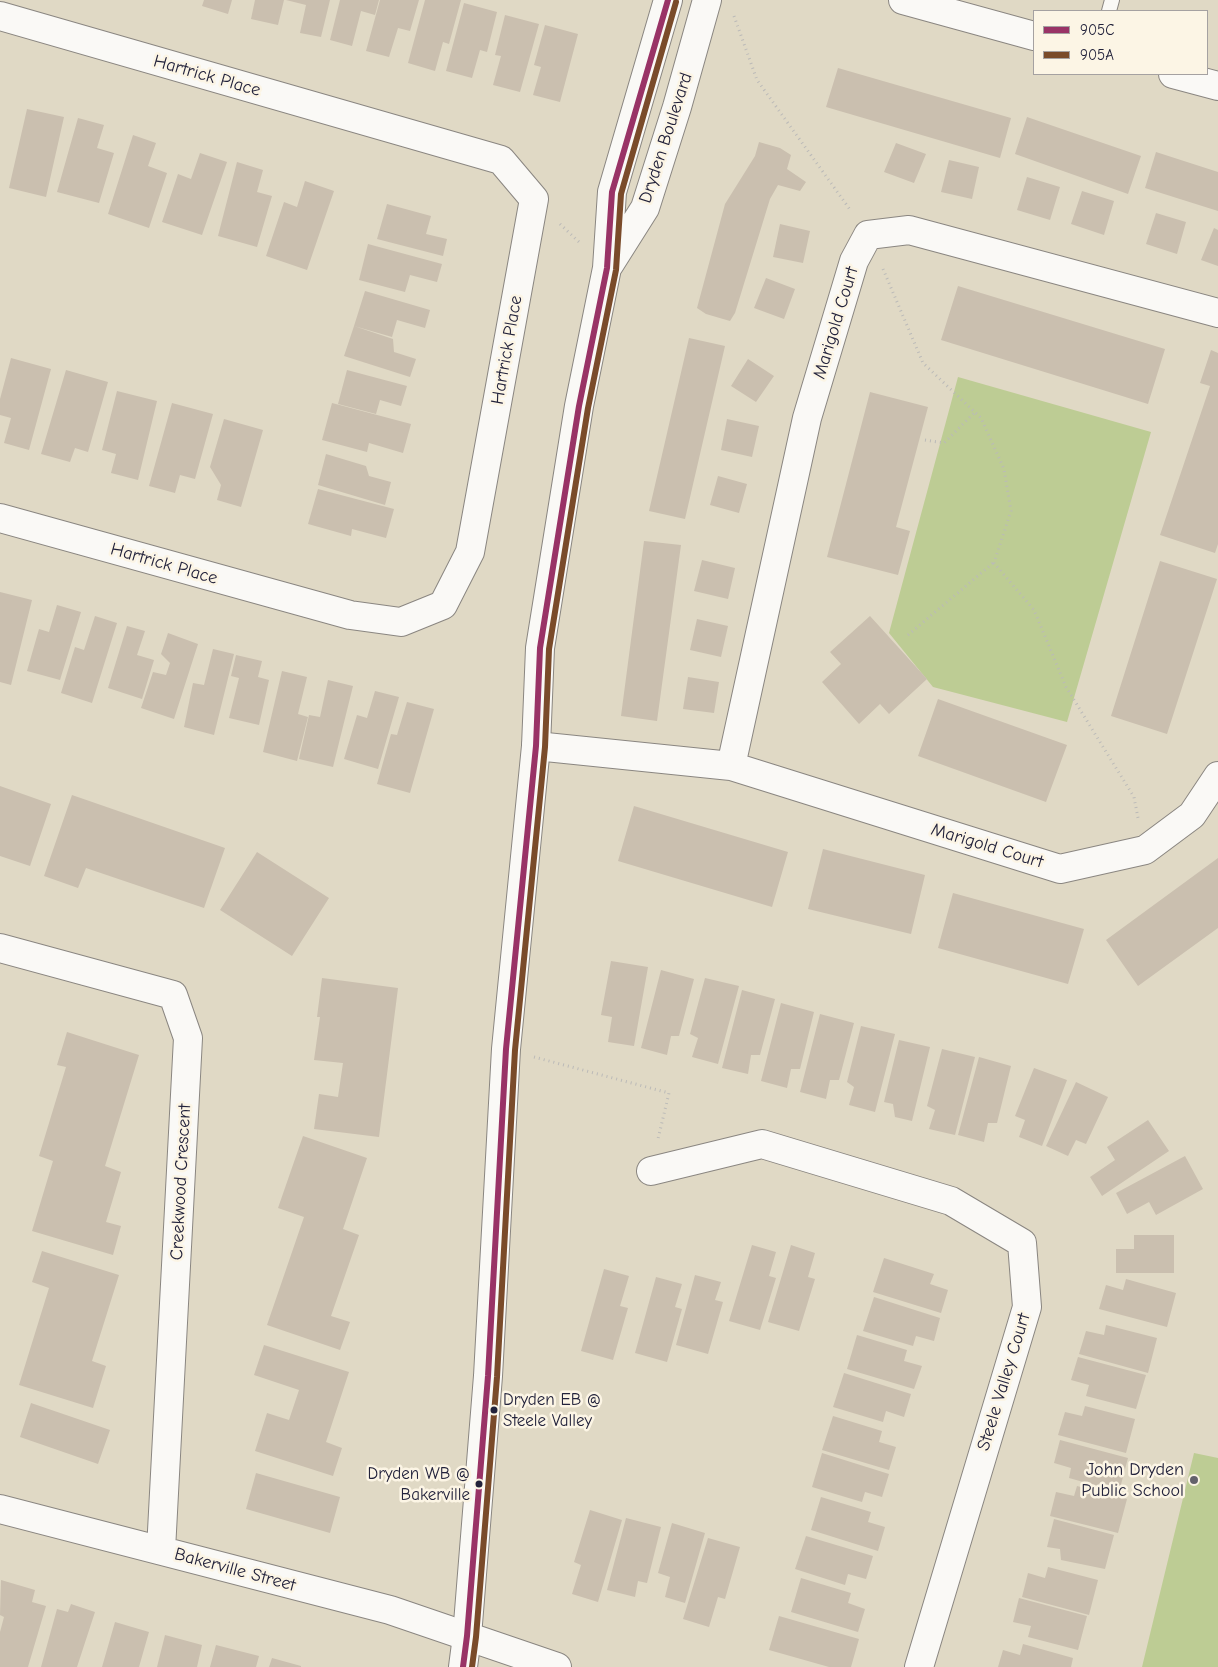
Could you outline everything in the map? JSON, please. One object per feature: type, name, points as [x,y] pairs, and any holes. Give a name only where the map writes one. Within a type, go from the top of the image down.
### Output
[{"type":"street","name":"Dryden Boulevard","points":[[464,1667],[488,1376],[506,1049],[536,746],[540,648],[579,406],[607,268],[612,192],[668,0]]},
{"type":"street","points":[[904,0],[1033,36]]},
{"type":"street","name":"Dryden Boulevard","points":[[607,268],[645,208],[677,107],[719,4]]},
{"type":"street","name":"Hartrick Place","points":[[0,16],[501,160],[534,199],[470,552],[443,605],[401,622],[350,615],[0,518]]},
{"type":"street","points":[[1177,75],[1218,86]]},
{"type":"street","points":[[868,236],[909,230],[1218,313]]},
{"type":"street","name":"Marigold Court","points":[[731,766],[807,418],[854,261],[868,236]]},
{"type":"street","name":"Marigold Court","points":[[536,746],[731,766],[1060,869],[1145,850],[1192,815],[1218,776]]},
{"type":"street","name":"Creekwood Crescent","points":[[0,948],[173,995],[188,1038],[161,1550]]},
{"type":"street","name":"Steele Valley Court","points":[[651,1171],[762,1144],[951,1201],[1022,1243],[1027,1307],[919,1667]]},
{"type":"street","name":"Bakerville Street","points":[[0,1509],[390,1610],[468,1636]]},
{"type":"street","points":[[468,1636],[557,1667]]},
{"type":"path","points":[[719,4],[757,80],[868,236],[923,363],[981,418],[1004,470],[1011,511],[994,563],[908,635]]},
{"type":"path","points":[[534,199],[607,268]]},
{"type":"path","points":[[925,440],[944,443],[975,412]]},
{"type":"path","points":[[994,563],[1034,610],[1066,687],[1134,797],[1145,850]]},
{"type":"path","points":[[506,1049],[669,1094],[651,1171]]},
{"type":"green space","points":[[958,377],[1151,432],[1067,722],[933,687],[889,633]]},
{"type":"green space","points":[[1194,1453],[1218,1458],[1218,1667],[1142,1667]]},
{"type":"building","points":[[204,0],[232,0],[228,14],[202,6]]},
{"type":"building","points":[[255,0],[284,0],[278,25],[251,19]]},
{"type":"building","points":[[286,0],[330,0],[321,37],[300,33],[306,5]]},
{"type":"building","points":[[340,0],[379,0],[375,15],[361,11],[352,46],[330,40]]},
{"type":"building","points":[[380,0],[419,0],[410,31],[398,28],[389,57],[366,51]]},
{"type":"building","points":[[425,0],[461,0],[449,44],[443,42],[435,71],[408,63]]},
{"type":"building","points":[[464,3],[497,12],[487,52],[480,50],[472,78],[446,71]]},
{"type":"building","points":[[505,15],[539,24],[520,92],[493,85],[501,56],[495,55]]},
{"type":"building","points":[[545,25],[578,34],[560,102],[533,95],[541,67],[534,65]]},
{"type":"building","points":[[838,68],[1011,118],[1000,158],[826,107]]},
{"type":"building","points":[[27,109],[64,117],[46,197],[9,188]]},
{"type":"building","points":[[1027,117],[1141,156],[1128,194],[1015,154]]},
{"type":"building","points":[[78,118],[104,125],[97,148],[114,153],[99,203],[57,192]]},
{"type":"building","points":[[133,135],[156,143],[148,166],[167,173],[149,228],[108,214]]},
{"type":"building","points":[[759,142],[780,148],[791,155],[787,169],[806,182],[800,191],[778,185],[770,199],[735,313],[730,321],[706,314],[697,308],[725,204],[755,156]]},
{"type":"building","points":[[896,143],[926,154],[914,183],[884,172]]},
{"type":"building","points":[[1156,152],[1218,172],[1218,211],[1145,188]]},
{"type":"building","points":[[200,153],[227,162],[202,235],[162,222],[178,174],[191,179]]},
{"type":"building","points":[[949,160],[979,167],[972,199],[941,192]]},
{"type":"building","points":[[237,162],[263,170],[257,192],[272,196],[257,247],[218,236]]},
{"type":"building","points":[[1027,177],[1060,187],[1050,220],[1017,210]]},
{"type":"building","points":[[305,181],[334,191],[307,270],[266,256],[284,202],[297,207]]},
{"type":"building","points":[[1082,191],[1114,201],[1104,235],[1071,224]]},
{"type":"building","points":[[387,204],[431,216],[426,234],[447,239],[443,256],[377,239]]},
{"type":"building","points":[[1156,213],[1186,222],[1177,254],[1146,244]]},
{"type":"building","points":[[780,224],[810,231],[803,263],[773,257]]},
{"type":"building","points":[[1214,228],[1218,230],[1218,266],[1201,260]]},
{"type":"building","points":[[368,244],[442,264],[437,282],[410,275],[405,292],[359,280]]},
{"type":"building","points":[[766,278],[795,289],[784,319],[754,308]]},
{"type":"building","points":[[958,286],[1165,349],[1148,404],[941,340]]},
{"type":"building","points":[[365,291],[430,310],[425,328],[397,320],[392,337],[354,326]]},
{"type":"building","points":[[354,326],[393,339],[394,352],[416,359],[410,377],[344,356]]},
{"type":"building","points":[[689,338],[725,346],[685,519],[649,511]]},
{"type":"building","points":[[1211,350],[1218,353],[1218,544],[1215,553],[1160,535],[1210,386],[1200,383]]},
{"type":"building","points":[[11,358],[51,369],[29,450],[4,443],[11,418],[0,415],[0,399]]},
{"type":"building","points":[[748,359],[774,376],[756,402],[731,386]]},
{"type":"building","points":[[66,370],[108,382],[88,452],[75,448],[70,462],[41,454]]},
{"type":"building","points":[[347,370],[407,386],[401,406],[380,400],[376,414],[338,404]]},
{"type":"building","points":[[117,391],[157,401],[138,480],[111,473],[116,454],[102,450]]},
{"type":"building","points":[[870,392],[928,407],[896,527],[910,531],[898,575],[827,557]]},
{"type":"building","points":[[172,403],[213,414],[195,479],[180,475],[175,493],[149,486]]},
{"type":"building","points":[[332,403],[411,424],[403,453],[369,443],[367,452],[322,440]]},
{"type":"building","points":[[224,419],[263,430],[241,507],[217,500],[221,485],[210,467]]},
{"type":"building","points":[[727,419],[759,426],[752,457],[721,450]]},
{"type":"building","points":[[326,454],[366,466],[369,476],[391,482],[385,505],[318,485]]},
{"type":"building","points":[[718,476],[747,484],[739,513],[710,505]]},
{"type":"building","points":[[318,489],[394,509],[386,538],[352,529],[351,536],[308,524]]},
{"type":"building","points":[[644,541],[681,545],[657,721],[621,716]]},
{"type":"building","points":[[702,560],[735,568],[728,599],[694,591]]},
{"type":"building","points":[[1160,561],[1217,579],[1167,734],[1111,716]]},
{"type":"building","points":[[0,592],[32,600],[11,685],[0,682]]},
{"type":"building","points":[[57,605],[81,612],[60,680],[27,671],[39,629],[49,632]]},
{"type":"building","points":[[95,616],[117,623],[92,703],[61,693],[75,647],[84,650]]},
{"type":"building","points":[[870,616],[927,679],[889,714],[880,704],[859,724],[822,682],[841,664],[830,652]]},
{"type":"building","points":[[697,619],[728,626],[721,657],[690,650]]},
{"type":"building","points":[[127,626],[145,631],[137,655],[154,660],[142,699],[108,688]]},
{"type":"building","points":[[168,633],[198,644],[174,719],[141,708],[153,672],[166,675],[170,663],[161,654]]},
{"type":"building","points":[[213,649],[234,654],[214,735],[184,727],[193,683],[204,685]]},
{"type":"building","points":[[236,655],[262,661],[258,677],[269,680],[259,725],[229,718],[239,678],[231,676]]},
{"type":"building","points":[[282,671],[307,677],[298,714],[308,717],[297,761],[263,752]]},
{"type":"building","points":[[688,677],[719,682],[714,713],[683,709]]},
{"type":"building","points":[[328,680],[353,686],[333,767],[299,759],[309,715],[320,717]]},
{"type":"building","points":[[375,691],[399,697],[378,769],[344,759],[357,715],[367,718]]},
{"type":"building","points":[[938,699],[1067,745],[1046,802],[918,756]]},
{"type":"building","points":[[407,702],[434,709],[410,793],[377,784],[391,734],[397,735]]},
{"type":"building","points":[[0,786],[51,804],[30,866],[0,856]]},
{"type":"building","points":[[72,795],[225,848],[204,908],[86,868],[78,888],[44,876]]},
{"type":"building","points":[[634,806],[788,852],[772,907],[618,861]]},
{"type":"building","points":[[823,849],[925,875],[911,934],[808,909]]},
{"type":"building","points":[[257,852],[329,898],[292,956],[220,910]]},
{"type":"building","points":[[1218,858],[1218,928],[1138,986],[1106,940]]},
{"type":"building","points":[[953,893],[1084,929],[1068,984],[938,948]]},
{"type":"building","points":[[611,961],[648,967],[634,1046],[608,1042],[612,1017],[601,1015]]},
{"type":"building","points":[[661,970],[694,979],[679,1036],[671,1036],[667,1055],[641,1048]]},
{"type":"building","points":[[322,978],[398,988],[379,1137],[314,1129],[319,1094],[338,1097],[343,1063],[314,1060],[320,1017],[317,1017]]},
{"type":"building","points":[[705,978],[739,986],[718,1064],[692,1057],[698,1038],[690,1034]]},
{"type":"building","points":[[742,990],[775,999],[760,1055],[751,1055],[748,1074],[722,1068]]},
{"type":"building","points":[[781,1003],[814,1012],[800,1069],[791,1069],[787,1088],[761,1081]]},
{"type":"building","points":[[820,1014],[854,1023],[839,1080],[830,1080],[826,1099],[800,1092]]},
{"type":"building","points":[[861,1026],[895,1034],[875,1112],[849,1105],[854,1087],[847,1082]]},
{"type":"building","points":[[67,1032],[139,1055],[105,1166],[121,1172],[106,1222],[121,1226],[113,1255],[32,1231],[53,1161],[39,1156],[66,1067],[57,1065]]},
{"type":"building","points":[[899,1040],[930,1047],[912,1121],[895,1117],[893,1104],[884,1102]]},
{"type":"building","points":[[942,1049],[975,1057],[955,1135],[929,1129],[935,1110],[927,1106]]},
{"type":"building","points":[[979,1057],[1011,1066],[997,1123],[988,1123],[984,1142],[958,1135]]},
{"type":"building","points":[[1034,1068],[1067,1080],[1042,1146],[1019,1137],[1025,1120],[1015,1116]]},
{"type":"building","points":[[1076,1082],[1108,1097],[1086,1144],[1076,1140],[1068,1156],[1046,1146]]},
{"type":"building","points":[[1148,1120],[1169,1151],[1102,1196],[1090,1177],[1115,1160],[1107,1147]]},
{"type":"building","points":[[303,1136],[367,1158],[343,1229],[359,1235],[331,1316],[350,1322],[340,1350],[267,1325],[304,1217],[278,1208]]},
{"type":"building","points":[[1185,1156],[1203,1189],[1156,1215],[1149,1202],[1127,1214],[1116,1193]]},
{"type":"building","points":[[1134,1235],[1174,1235],[1174,1273],[1116,1273],[1116,1249],[1134,1249]]},
{"type":"building","points":[[752,1245],[776,1252],[769,1276],[776,1278],[760,1330],[729,1321]]},
{"type":"building","points":[[791,1245],[815,1253],[808,1277],[815,1279],[799,1331],[768,1322]]},
{"type":"building","points":[[42,1251],[119,1275],[92,1361],[106,1366],[93,1408],[19,1385],[49,1288],[32,1282]]},
{"type":"building","points":[[884,1258],[934,1274],[930,1284],[948,1290],[941,1313],[873,1292]]},
{"type":"building","points":[[604,1269],[629,1276],[620,1306],[628,1308],[613,1360],[581,1351]]},
{"type":"building","points":[[695,1275],[721,1282],[715,1300],[723,1302],[708,1354],[676,1345]]},
{"type":"building","points":[[656,1277],[682,1284],[675,1307],[682,1309],[667,1362],[635,1353]]},
{"type":"building","points":[[1126,1279],[1176,1293],[1167,1327],[1099,1309],[1106,1285],[1123,1290]]},
{"type":"building","points":[[874,1297],[940,1318],[934,1341],[916,1336],[913,1346],[863,1331]]},
{"type":"building","points":[[1106,1325],[1157,1338],[1148,1373],[1079,1354],[1086,1331],[1104,1335]]},
{"type":"building","points":[[857,1335],[907,1350],[904,1361],[922,1366],[914,1389],[847,1369]]},
{"type":"building","points":[[264,1345],[349,1372],[326,1442],[342,1448],[333,1476],[255,1451],[267,1413],[289,1420],[299,1390],[254,1375]]},
{"type":"building","points":[[1078,1357],[1146,1375],[1136,1409],[1086,1396],[1089,1385],[1071,1380]]},
{"type":"building","points":[[844,1373],[911,1394],[904,1417],[886,1411],[883,1422],[833,1407]]},
{"type":"building","points":[[31,1403],[110,1430],[98,1464],[20,1437]]},
{"type":"building","points":[[1085,1406],[1135,1419],[1126,1453],[1058,1435],[1065,1412],[1082,1416]]},
{"type":"building","points":[[833,1416],[882,1431],[879,1442],[896,1447],[889,1470],[822,1450]]},
{"type":"building","points":[[1060,1440],[1128,1458],[1119,1492],[1069,1478],[1071,1468],[1054,1463]]},
{"type":"building","points":[[822,1453],[889,1474],[882,1497],[865,1492],[862,1502],[812,1487]]},
{"type":"building","points":[[256,1473],[340,1497],[330,1533],[246,1509]]},
{"type":"building","points":[[1077,1486],[1127,1499],[1118,1533],[1050,1516],[1056,1492],[1074,1496]]},
{"type":"building","points":[[821,1497],[871,1512],[868,1522],[885,1527],[878,1551],[811,1530]]},
{"type":"building","points":[[590,1510],[622,1520],[598,1602],[572,1594],[581,1565],[574,1562]]},
{"type":"building","points":[[626,1518],[661,1527],[647,1583],[638,1581],[635,1597],[607,1590]]},
{"type":"building","points":[[1054,1519],[1114,1535],[1105,1569],[1061,1560],[1060,1549],[1047,1547]]},
{"type":"building","points":[[672,1523],[705,1533],[685,1603],[665,1597],[670,1577],[658,1573]]},
{"type":"building","points":[[806,1536],[873,1556],[866,1579],[848,1574],[845,1585],[795,1569]]},
{"type":"building","points":[[708,1538],[740,1547],[725,1599],[718,1597],[709,1627],[683,1619]]},
{"type":"building","points":[[1048,1567],[1098,1580],[1089,1615],[1022,1597],[1028,1573],[1045,1578]]},
{"type":"building","points":[[801,1578],[851,1593],[848,1603],[865,1609],[858,1632],[791,1612]]},
{"type":"building","points":[[1,1580],[35,1590],[32,1602],[46,1606],[28,1667],[0,1667],[0,1632],[4,1617],[0,1615]]},
{"type":"building","points":[[1019,1598],[1087,1616],[1078,1650],[1028,1637],[1031,1626],[1013,1622]]},
{"type":"building","points":[[71,1604],[95,1612],[77,1667],[41,1667],[57,1609],[68,1612]]},
{"type":"building","points":[[779,1616],[859,1639],[851,1667],[829,1667],[769,1650]]},
{"type":"building","points":[[115,1622],[149,1632],[139,1667],[102,1667]]},
{"type":"building","points":[[165,1635],[202,1645],[197,1667],[157,1667]]},
{"type":"building","points":[[1023,1644],[1073,1658],[1071,1667],[998,1667],[1003,1650],[1020,1655]]},
{"type":"building","points":[[216,1645],[259,1656],[256,1667],[210,1667]]},
{"type":"building","points":[[272,1658],[301,1666],[301,1667],[269,1667]]},
{"type":"transit line","name":"905C","points":[[463,1667],[488,1376],[506,1049],[536,746],[540,648],[579,406],[607,268],[612,192],[668,0]]},
{"type":"transit line","name":"905A","points":[[472,1667],[497,1377],[515,1050],[545,747],[549,649],[588,408],[616,270],[621,194],[676,2]]},
{"type":"place","name":"Dryden EB @ Steele Valley","points":[[494,1410]]},
{"type":"place","name":"John Dryden Public School","points":[[1194,1480]]},
{"type":"place","name":"Dryden WB @ Bakerville","points":[[479,1484]]}]
